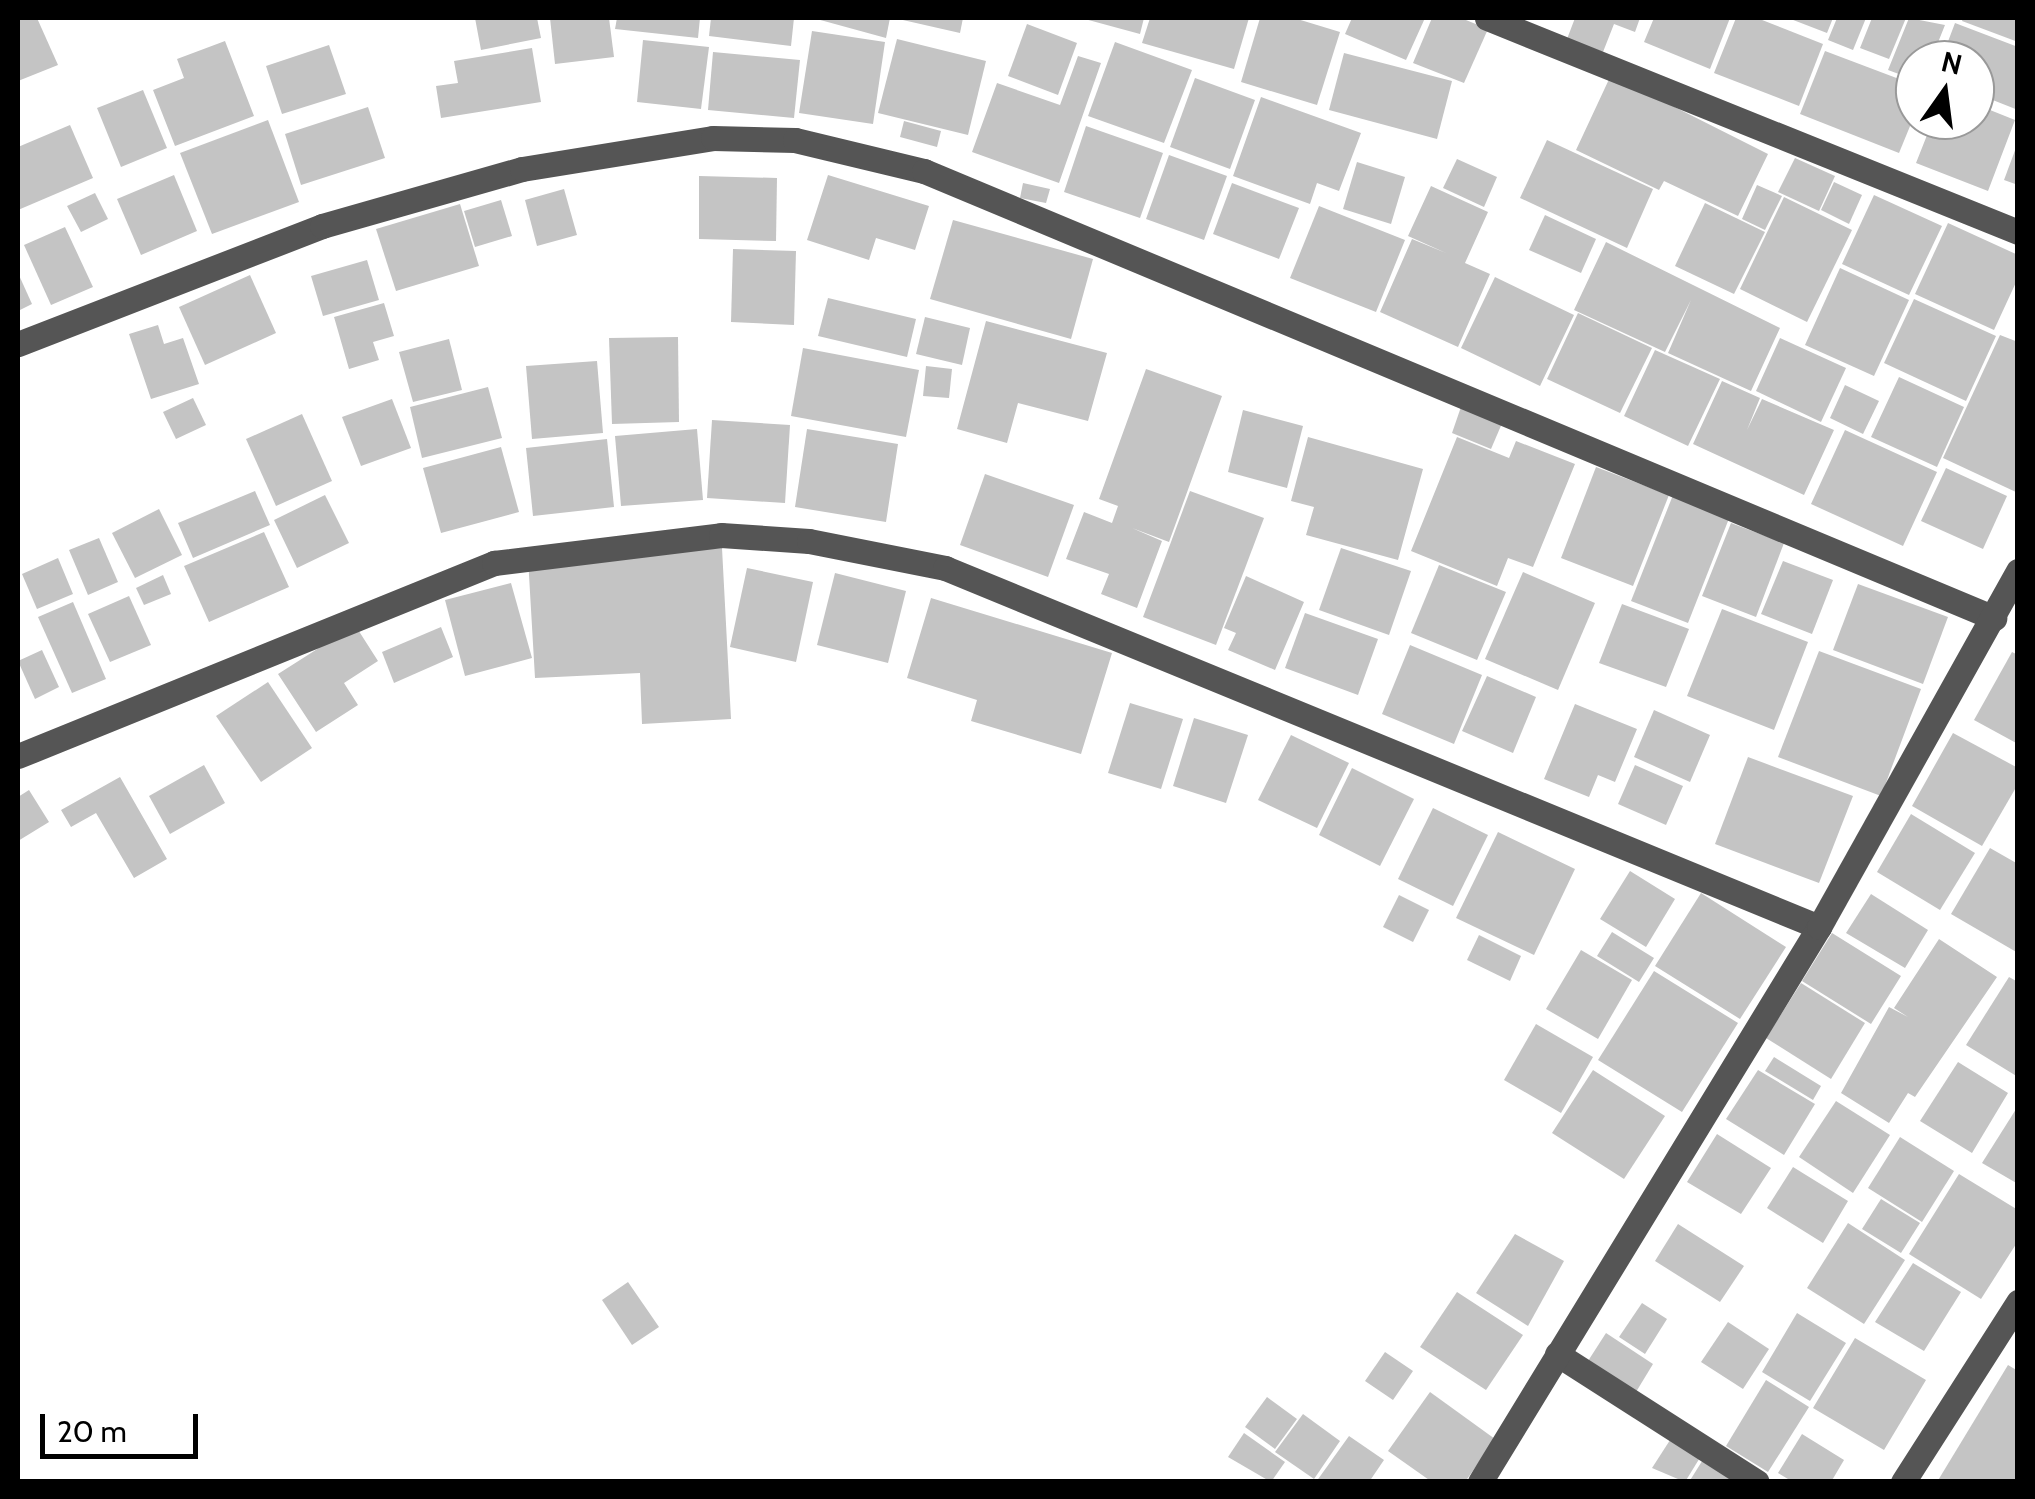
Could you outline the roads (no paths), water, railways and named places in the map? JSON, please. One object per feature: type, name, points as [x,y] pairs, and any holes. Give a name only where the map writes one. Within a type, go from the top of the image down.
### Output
[{"type":"street","points":[[1486,18],[2018,232]]},
{"type":"street","points":[[18,344],[322,226],[522,169],[713,138],[796,140],[924,171],[1994,618]]},
{"type":"street","points":[[18,756],[494,563],[722,535],[810,540],[946,568],[1819,927]]},
{"type":"street","points":[[1480,1482],[1819,927],[2018,572]]},
{"type":"street","points":[[1903,1482],[2018,1302]]},
{"type":"street","points":[[1557,1354],[1757,1482]]}]
